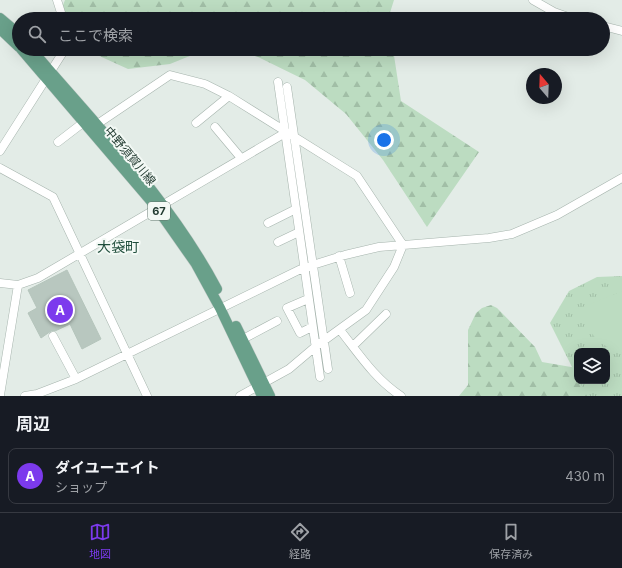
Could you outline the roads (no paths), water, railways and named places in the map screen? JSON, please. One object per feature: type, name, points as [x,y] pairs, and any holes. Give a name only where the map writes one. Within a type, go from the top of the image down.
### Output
[{"type":"main road","points":[[0,18],[12,28]]},
{"type":"main road","name":"中野須賀川線","points":[[0,28],[12,40]]},
{"type":"main road","name":"中野須賀川線","points":[[29,56],[49,74]]},
{"type":"main road","name":"中野須賀川線","points":[[37,56],[90,126],[191,243],[223,306],[261,389],[270,396]]},
{"type":"main road","name":"中野須賀川線","points":[[223,306],[243,339],[261,389]]},
{"type":"street","points":[[57,0],[61,12]]},
{"type":"street","points":[[533,0],[554,12]]},
{"type":"street","points":[[610,28],[622,31]]},
{"type":"street","points":[[0,151],[61,56]]},
{"type":"street","points":[[58,142],[90,126],[170,75],[205,84],[229,96],[285,133],[357,176],[403,244]]},
{"type":"street","points":[[278,82],[320,377]]},
{"type":"street","points":[[287,87],[328,369]]},
{"type":"street","points":[[196,123],[229,96]]},
{"type":"street","points":[[215,127],[241,158]]},
{"type":"street","points":[[0,283],[18,285],[38,278],[159,205],[285,133]]},
{"type":"street","points":[[0,168],[53,197],[147,396]]},
{"type":"street","points":[[25,396],[37,394],[76,379],[223,306],[312,265],[339,256],[378,247],[489,238],[512,234],[557,215],[622,178]]},
{"type":"street","points":[[268,223],[296,209]]},
{"type":"street","points":[[278,242],[299,232]]},
{"type":"street","points":[[240,396],[261,389],[366,310],[394,267],[403,244]]},
{"type":"street","points":[[339,256],[350,294]]},
{"type":"street","points":[[0,395],[18,285]]},
{"type":"street","points":[[308,299],[287,308],[300,333],[312,327]]},
{"type":"street","points":[[353,346],[386,314]]},
{"type":"street","points":[[243,339],[277,321]]},
{"type":"street","points":[[340,330],[372,372],[386,386],[401,396]]},
{"type":"street","points":[[53,336],[76,379]]},
{"type":"place","name":"ダイユーエイト","points":[[60,310]]},
{"type":"district","name":"大袋町","points":[[118,247]]}]
